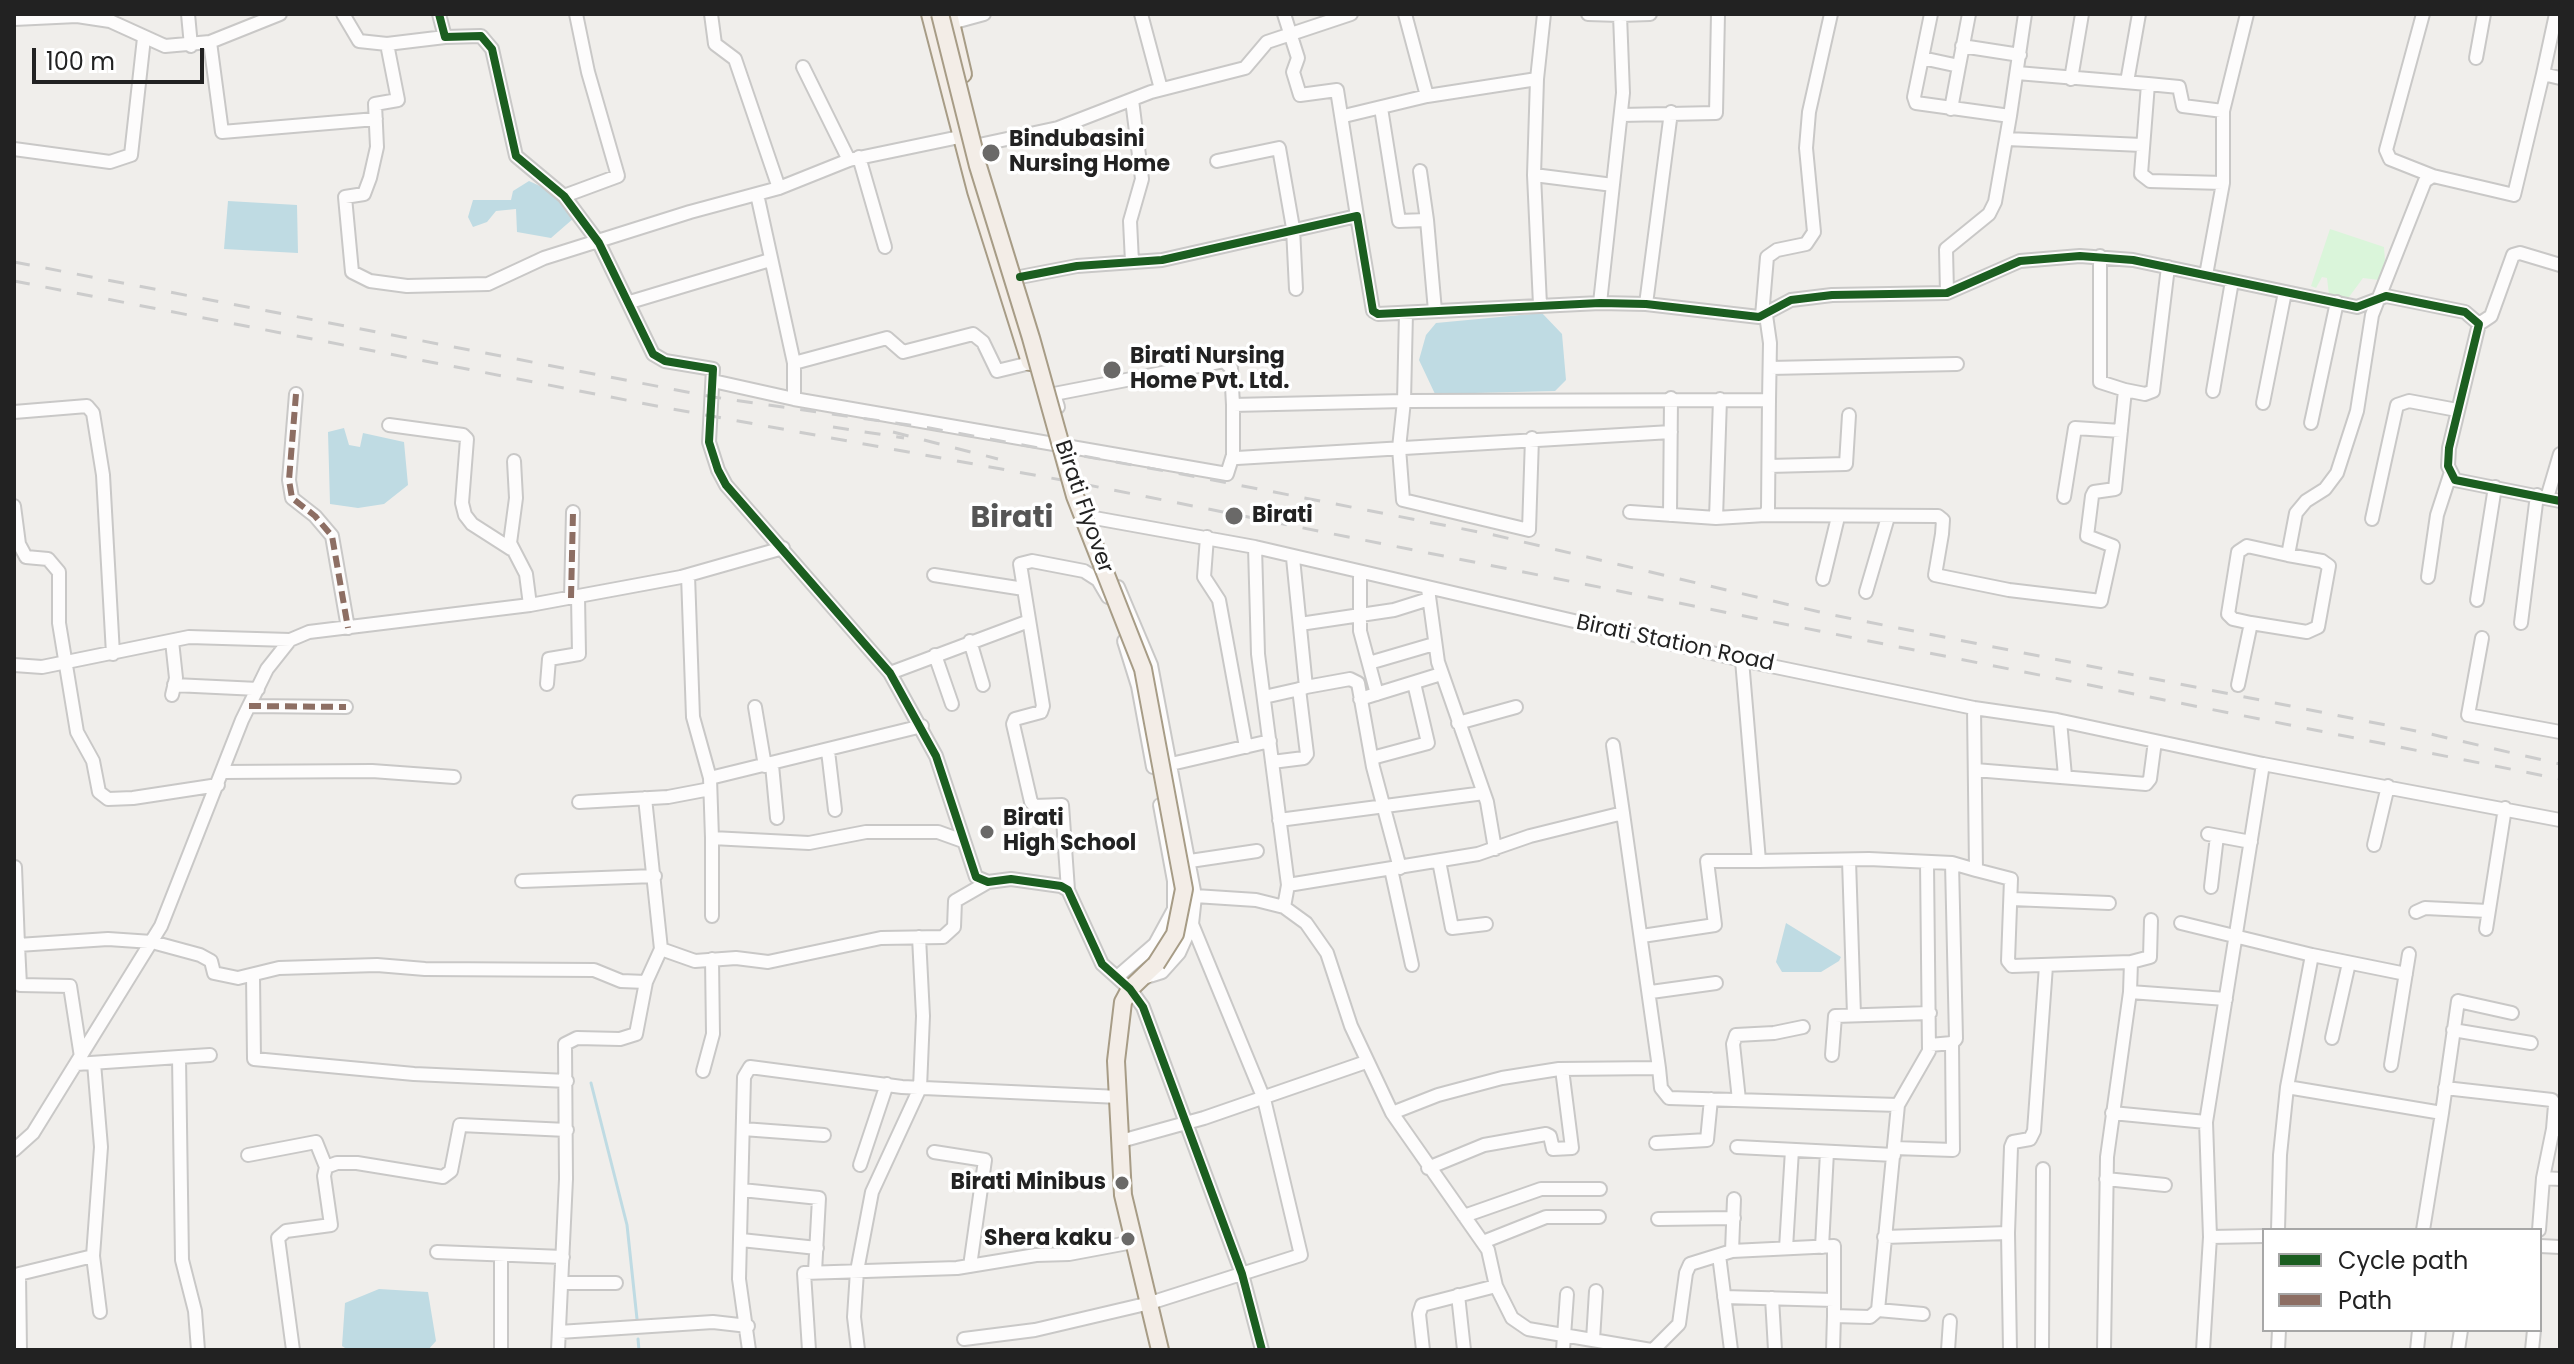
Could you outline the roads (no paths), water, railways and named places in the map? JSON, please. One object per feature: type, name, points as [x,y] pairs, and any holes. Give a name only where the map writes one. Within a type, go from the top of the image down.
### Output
[{"type":"main road","points":[[930,14],[972,138],[1020,277],[1054,394],[1042,393],[1032,370],[972,138],[947,17]]},
{"type":"main road","name":"Birati Flyover","points":[[947,17],[978,166],[1025,316],[1075,496],[1143,669],[1184,889],[1175,934],[1156,964],[1136,984]]},
{"type":"main road","points":[[1136,984],[1119,1016],[1116,1061],[1123,1195],[1160,1350]]},
{"type":"street","points":[[188,14],[191,46]]},
{"type":"street","points":[[14,19],[109,17],[144,38],[165,46],[191,46],[210,42],[257,18],[280,14]]},
{"type":"street","points":[[343,14],[359,41],[387,44],[481,36],[492,49],[516,156],[564,196],[599,243],[653,354],[665,361],[713,369],[709,442],[726,485],[890,673],[936,756],[976,877],[988,882]]},
{"type":"street","points":[[439,14],[445,37]]},
{"type":"street","points":[[564,196],[618,176],[588,72],[576,14]]},
{"type":"street","points":[[711,14],[715,44],[735,59],[779,188]]},
{"type":"street","points":[[947,17],[984,14]]},
{"type":"street","points":[[1141,14],[1161,89]]},
{"type":"street","points":[[1284,14],[1298,58],[1293,72],[1300,95],[1335,89],[1344,116],[1373,311],[1406,313],[1600,303],[1646,304],[1764,316],[1791,300],[1818,296],[1947,293],[2020,261],[2047,256],[2100,256],[2363,306],[2380,297],[2465,312],[2479,324]]},
{"type":"street","points":[[387,44],[398,100],[375,104],[377,147],[370,178],[364,194],[345,197],[352,272],[370,281],[407,286],[488,284],[544,258],[779,188],[854,158],[972,138],[1058,128],[1161,89],[1245,68],[1264,44],[1351,14]]},
{"type":"street","points":[[1405,14],[1427,96]]},
{"type":"street","points":[[1540,305],[1534,175],[1537,79],[1544,14]]},
{"type":"street","points":[[1588,14],[1650,14]]},
{"type":"street","points":[[1621,115],[1716,113],[1718,14]]},
{"type":"street","points":[[1765,515],[1770,368],[1764,316],[1767,257],[1777,250],[1806,244],[1814,232],[1806,148],[1809,112],[1831,14]]},
{"type":"street","points":[[1931,14],[1915,100],[1951,109],[2010,116]]},
{"type":"street","points":[[1951,109],[1969,14]]},
{"type":"street","points":[[1947,293],[1946,249],[1989,214],[1995,202],[2025,14]]},
{"type":"street","points":[[2071,79],[2082,14]]},
{"type":"street","points":[[2127,82],[2139,14]]},
{"type":"street","points":[[2206,275],[2223,183],[2223,111],[2247,14]]},
{"type":"street","points":[[2423,14],[2386,150],[2390,159],[2433,176],[2514,195],[2556,14]]},
{"type":"street","points":[[2476,58],[2484,14]]},
{"type":"street","points":[[1600,303],[1621,115],[1620,15]]},
{"type":"street","points":[[14,149],[110,162],[131,155],[144,38]]},
{"type":"street","points":[[210,42],[222,132],[376,119]]},
{"type":"street","points":[[1962,46],[2020,55]]},
{"type":"street","points":[[1922,58],[1959,66]]},
{"type":"street","points":[[803,67],[854,158],[885,247]]},
{"type":"street","points":[[2017,73],[2179,87],[2183,106],[2223,111]]},
{"type":"street","points":[[2543,74],[2560,78]]},
{"type":"street","points":[[1344,116],[1427,96],[1537,79]]},
{"type":"street","points":[[2148,84],[2141,174],[2145,180],[2223,183]]},
{"type":"street","points":[[1132,100],[1142,179],[1130,221],[1132,262]]},
{"type":"street","points":[[1381,108],[1399,221],[1427,220]]},
{"type":"street","points":[[1646,304],[1671,112]]},
{"type":"street","points":[[2007,139],[2142,145]]},
{"type":"street","points":[[1217,161],[1279,148],[1293,228],[1296,289]]},
{"type":"street","points":[[1420,171],[1435,311]]},
{"type":"street","points":[[1534,175],[1613,185]]},
{"type":"street","points":[[2288,555],[2296,513],[2306,501],[2325,489],[2337,473],[2357,411],[2372,315],[2422,186],[2433,176]]},
{"type":"street","points":[[757,194],[794,363],[794,399]]},
{"type":"street","points":[[1020,277],[1051,269],[1184,255],[1357,216]]},
{"type":"street","points":[[2428,577],[2437,515],[2450,475],[2449,448],[2479,324],[2491,316],[2513,255],[2520,253],[2560,265]]},
{"type":"street","points":[[2100,256],[2100,382],[2145,394],[2153,391],[2168,267]]},
{"type":"street","points":[[630,302],[770,260]]},
{"type":"street","points":[[2213,391],[2232,281]]},
{"type":"street","points":[[2263,403],[2285,292]]},
{"type":"street","points":[[2311,423],[2337,302]]},
{"type":"street","points":[[1406,313],[1404,401],[1399,448],[1405,502],[1466,513],[1526,530],[1532,527],[1532,438]]},
{"type":"street","points":[[794,363],[887,338],[903,352],[973,334],[983,342],[997,371],[1032,370]]},
{"type":"street","points":[[713,381],[794,399],[1068,446],[1227,474],[1233,455],[1231,368],[1224,361],[1054,394],[1068,446],[1089,517],[1147,653],[1195,896],[1192,924],[1172,962],[1162,972],[1136,984],[1117,977],[1102,964],[1090,944],[1068,890],[1062,805],[1035,806],[1031,802],[1013,724],[1015,719],[1043,709],[1020,564],[1024,560],[1075,568],[1095,577],[1110,599],[1138,686],[1175,899],[1165,932],[1117,977]]},
{"type":"street","points":[[1770,368],[1957,364]]},
{"type":"street","points":[[1630,512],[1716,518],[1765,515],[1941,517],[1942,534],[1934,567],[1938,576],[2009,590],[2101,601],[2113,546],[2088,537],[2086,533],[2094,492],[2110,492],[2116,486],[2125,390]]},
{"type":"street","points":[[296,394],[289,480],[292,498],[315,516],[332,536],[348,628]]},
{"type":"street","points":[[1233,405],[1671,398],[1769,400]]},
{"type":"street","points":[[1670,515],[1671,398]]},
{"type":"street","points":[[1716,518],[1720,399]]},
{"type":"street","points":[[2372,519],[2397,405],[2409,401],[2457,410]]},
{"type":"street","points":[[14,412],[87,406],[93,413],[103,475],[113,654]]},
{"type":"street","points":[[1769,466],[1848,463],[1849,415]]},
{"type":"street","points":[[389,425],[463,435],[467,439],[462,503],[465,515],[472,524],[511,549],[526,574],[530,605]]},
{"type":"street","points":[[2064,497],[2075,428],[2121,431]]},
{"type":"street","points":[[1233,455],[1671,432]]},
{"type":"street","points":[[2521,623],[2542,496],[2560,454]]},
{"type":"street","points":[[511,549],[514,461]]},
{"type":"street","points":[[2450,475],[2462,483],[2560,501]]},
{"type":"street","points":[[2477,600],[2495,487]]},
{"type":"street","points":[[14,506],[19,544],[26,557],[48,559],[59,572],[59,623],[77,732],[93,761],[99,792],[108,799],[218,785]]},
{"type":"street","points":[[547,684],[547,661],[579,654],[574,597],[573,512]]},
{"type":"street","name":"Birati Station Road","points":[[1089,517],[1255,547],[1360,573],[1428,594],[1974,708],[2060,721],[2263,764],[2560,820]]},
{"type":"street","points":[[1823,579],[1838,517]]},
{"type":"street","points":[[1866,592],[1888,517]]},
{"type":"street","points":[[1207,537],[1204,577],[1219,600],[1246,747]]},
{"type":"street","points":[[2247,546],[2322,561],[2329,566],[2318,627],[2307,632],[2251,623],[2233,619],[2228,614],[2241,548],[2247,546]]},
{"type":"street","points":[[1255,547],[1258,654],[1288,885],[1284,907]]},
{"type":"street","points":[[14,665],[42,667],[189,637],[290,640],[309,632],[530,605],[688,575],[783,548]]},
{"type":"street","points":[[1272,762],[1301,759],[1307,754],[1293,558]]},
{"type":"street","points":[[1360,573],[1358,616],[1377,694]]},
{"type":"street","points":[[688,575],[693,717],[710,783],[712,916]]},
{"type":"street","points":[[934,575],[1024,589]]},
{"type":"street","points":[[1300,624],[1358,616],[1428,594],[1441,674],[1484,793],[1495,849]]},
{"type":"street","points":[[890,673],[1029,621]]},
{"type":"street","points":[[2238,685],[2251,623]]},
{"type":"street","points":[[2482,638],[2468,715],[2560,732]]},
{"type":"street","points":[[14,1150],[33,1133],[152,942],[249,706],[267,669],[290,640]]},
{"type":"street","points":[[172,641],[173,690],[258,689]]},
{"type":"street","points":[[970,641],[983,685]]},
{"type":"street","points":[[1369,663],[1434,644]]},
{"type":"street","points":[[935,655],[952,704]]},
{"type":"street","points":[[1742,660],[1759,861]]},
{"type":"street","points":[[1360,699],[1441,674]]},
{"type":"street","points":[[1264,697],[1354,679],[1384,808],[1412,965]]},
{"type":"street","points":[[1372,758],[1428,743],[1414,683]]},
{"type":"street","points":[[249,706],[346,707]]},
{"type":"street","points":[[755,707],[777,818]]},
{"type":"street","points":[[1458,723],[1516,707]]},
{"type":"street","points":[[1974,708],[1976,870]]},
{"type":"street","points":[[2060,721],[2065,776]]},
{"type":"street","points":[[579,802],[645,798],[922,726]]},
{"type":"street","points":[[1171,764],[1270,741]]},
{"type":"street","points":[[1975,770],[2146,784],[2150,779],[2155,741]]},
{"type":"street","points":[[1613,745],[1651,992],[1661,1088],[1669,1098],[1898,1105]]},
{"type":"street","points":[[828,751],[835,810]]},
{"type":"street","points":[[2203,1350],[2210,1237],[2206,1122],[2263,764]]},
{"type":"street","points":[[223,772],[383,771],[454,777]]},
{"type":"street","points":[[2374,845],[2388,786]]},
{"type":"street","points":[[1279,820],[1484,793]]},
{"type":"street","points":[[558,1350],[567,1130],[565,1044],[577,1038],[620,1039],[636,1034],[646,982],[661,949],[645,798]]},
{"type":"street","points":[[2486,929],[2505,808]]},
{"type":"street","points":[[1288,885],[1395,869],[1495,849],[1530,836],[1623,813]]},
{"type":"street","points":[[712,838],[809,843],[866,832],[938,832],[963,841]]},
{"type":"street","points":[[2211,887],[2212,835],[2251,842]]},
{"type":"street","points":[[1190,861],[1257,851]]},
{"type":"street","points":[[1849,860],[1854,1015]]},
{"type":"street","points":[[1439,861],[1452,928],[1486,924]]},
{"type":"street","points":[[1642,936],[1715,925],[1707,861],[1952,863],[2011,879],[2010,964],[2046,966],[2131,962],[2150,957],[2151,920]]},
{"type":"street","points":[[1834,1316],[1870,1317],[1878,1310],[1898,1105],[1930,1045],[1927,863]]},
{"type":"street","points":[[1930,1045],[1952,1043],[1956,1039],[1952,863]]},
{"type":"street","points":[[15,867],[20,985],[70,986],[79,1060]]},
{"type":"street","points":[[522,881],[655,876]]},
{"type":"street","points":[[661,949],[695,961],[768,962],[881,938],[943,937],[950,933],[955,901],[988,882],[1011,879],[1068,890]]},
{"type":"street","points":[[1195,896],[1256,900],[1284,907],[1306,923],[1327,953],[1343,1007],[1392,1113],[1483,1242],[1496,1286],[1512,1318],[1528,1329],[1593,1340],[1618,1348],[1652,1350],[1679,1324],[1690,1264],[1726,1253],[1834,1246],[1833,1350]]},
{"type":"street","points":[[2012,899],[2109,903]]},
{"type":"street","points":[[2416,912],[2425,908],[2488,911]]},
{"type":"street","points":[[2181,923],[2406,974]]},
{"type":"street","points":[[964,1339],[1035,1330],[1150,1303],[1296,1259],[1302,1249],[1264,1099],[1192,924]]},
{"type":"street","points":[[858,1350],[854,1317],[857,1271],[872,1192],[920,1088],[923,1016],[919,937]]},
{"type":"street","points":[[18,945],[108,939],[152,942],[200,955],[211,961],[214,973],[238,978],[279,968],[377,965],[425,969],[594,970],[621,981],[646,982]]},
{"type":"street","points":[[2391,1065],[2409,954]]},
{"type":"street","points":[[2278,1228],[2280,1155],[2287,1087],[2312,955]]},
{"type":"street","points":[[703,1071],[713,1034],[712,959]]},
{"type":"street","points":[[2104,1350],[2106,1179],[2112,1113],[2130,992],[2131,962]]},
{"type":"street","points":[[2332,1038],[2349,963]]},
{"type":"street","points":[[2010,1350],[2008,1233],[2012,1143],[2030,1139],[2034,1131],[2046,966]]},
{"type":"street","points":[[253,975],[254,1059],[414,1074],[567,1081]]},
{"type":"street","points":[[1651,992],[1716,983]]},
{"type":"street","points":[[1136,984],[1242,1274],[1262,1350]]},
{"type":"street","points":[[2130,992],[2226,999]]},
{"type":"street","points":[[2423,1228],[2458,1001],[2512,1013]]},
{"type":"street","points":[[1832,1055],[1834,1018],[1930,1013]]},
{"type":"street","points":[[1739,1100],[1733,1044],[1736,1035],[1774,1033],[1803,1027]]},
{"type":"street","points":[[2453,1030],[2531,1043]]},
{"type":"street","points":[[1737,1147],[1827,1152],[1953,1150],[1952,1043]]},
{"type":"street","points":[[79,1060],[94,1063],[210,1055]]},
{"type":"street","points":[[179,1057],[182,1260],[195,1311],[198,1350]]},
{"type":"street","points":[[1121,1141],[1264,1099],[1366,1062]]},
{"type":"street","points":[[94,1063],[101,1147],[93,1256],[100,1312]]},
{"type":"street","points":[[749,1350],[739,1279],[744,1077],[750,1067],[920,1088],[1119,1097]]},
{"type":"street","points":[[1392,1113],[1450,1091],[1562,1069],[1659,1068]]},
{"type":"street","points":[[1428,1168],[1484,1145],[1546,1134],[1553,1149],[1572,1148],[1562,1069]]},
{"type":"street","points":[[860,1165],[887,1084]]},
{"type":"street","points":[[2287,1087],[2442,1113]]},
{"type":"street","points":[[2445,1088],[2552,1100],[2556,1130],[2543,1178],[2539,1228]]},
{"type":"street","points":[[1656,1143],[1707,1140],[1711,1099]]},
{"type":"street","points":[[2112,1113],[2206,1122]]},
{"type":"street","points":[[326,1167],[337,1163],[357,1163],[443,1177],[451,1171],[460,1125],[567,1130]]},
{"type":"street","points":[[743,1129],[824,1135]]},
{"type":"street","points":[[248,1155],[316,1142],[326,1167],[324,1176],[331,1225],[286,1231],[278,1238],[293,1350]]},
{"type":"street","points":[[1786,1248],[1792,1150]]},
{"type":"street","points":[[934,1152],[985,1160],[970,1266]]},
{"type":"street","points":[[1822,1247],[1827,1152]]},
{"type":"street","points":[[2042,1350],[2043,1169]]},
{"type":"street","points":[[2543,1178],[2560,1179]]},
{"type":"street","points":[[2106,1179],[2165,1185]]},
{"type":"street","points":[[1464,1216],[1541,1189],[1600,1189]]},
{"type":"street","points":[[742,1190],[819,1198],[815,1272]]},
{"type":"street","points":[[1731,1350],[1724,1297],[1726,1253],[1734,1218],[1734,1199]]},
{"type":"street","points":[[1483,1242],[1546,1217],[1599,1217]]},
{"type":"street","points":[[1658,1219],[1734,1218]]},
{"type":"street","points":[[1884,1237],[2008,1233]]},
{"type":"street","points":[[2210,1237],[2262,1236]]},
{"type":"street","points":[[741,1240],[817,1248]]},
{"type":"street","points":[[809,1350],[804,1273],[876,1273],[970,1266],[1036,1255],[1069,1254],[1133,1242]]},
{"type":"street","points":[[437,1252],[563,1257]]},
{"type":"street","points":[[501,1255],[501,1348]]},
{"type":"street","points":[[20,1350],[19,1274],[93,1256]]},
{"type":"street","points":[[561,1283],[616,1283]]},
{"type":"street","points":[[1423,1350],[1420,1309],[1496,1286]]},
{"type":"street","points":[[1593,1340],[1596,1291]]},
{"type":"street","points":[[1563,1350],[1567,1294]]},
{"type":"street","points":[[1458,1295],[1464,1350]]},
{"type":"street","points":[[1724,1297],[1834,1300]]},
{"type":"street","points":[[1772,1298],[1775,1350]]},
{"type":"street","points":[[1878,1310],[1923,1314]]},
{"type":"street","points":[[1948,1350],[1950,1321]]},
{"type":"street","points":[[559,1332],[713,1322],[748,1326]]},
{"type":"water","points":[[529,181],[551,191],[574,218],[551,238],[517,232],[516,209],[496,211],[487,222],[473,227],[468,217],[473,200],[511,200],[513,191]]},
{"type":"water","points":[[228,201],[297,205],[298,253],[224,249]]},
{"type":"water","points":[[1542,313],[1562,334],[1566,380],[1555,391],[1435,394],[1419,360],[1426,335],[1436,323]]},
{"type":"water","points":[[344,428],[349,445],[360,447],[363,433],[404,442],[408,485],[384,504],[358,508],[330,504],[328,432]]},
{"type":"water","points":[[1786,923],[1841,957],[1839,961],[1821,972],[1782,972],[1776,962]]},
{"type":"water","points":[[379,1289],[428,1292],[436,1341],[428,1350],[348,1350],[342,1346],[345,1303]]},
{"type":"waterway","points":[[591,1083],[627,1225],[637,1319]]},
{"type":"waterway","points":[[638,1339],[639,1350]]},
{"type":"railway","points":[[14,262],[713,397],[924,427],[1494,535],[1828,614],[2426,733],[2560,764]]},
{"type":"railway","points":[[14,281],[667,408],[1078,483],[2560,779]]},
{"type":"railway","points":[[833,427],[904,438]]},
{"type":"railway","points":[[893,432],[998,459]]},
{"type":"place","name":"Bindubasini Nursing Home","points":[[991,153]]},
{"type":"place","name":"Birati Nursing Home Pvt. Ltd.","points":[[1112,370]]},
{"type":"place","name":"Birati","points":[[1234,516]]},
{"type":"place","name":"Birati High School","points":[[987,832]]},
{"type":"place","name":"Birati Minibus","points":[[1122,1183]]},
{"type":"place","name":"Shera kaku","points":[[1128,1239]]},
{"type":"district","name":"Birati","points":[[1012,519]]}]
